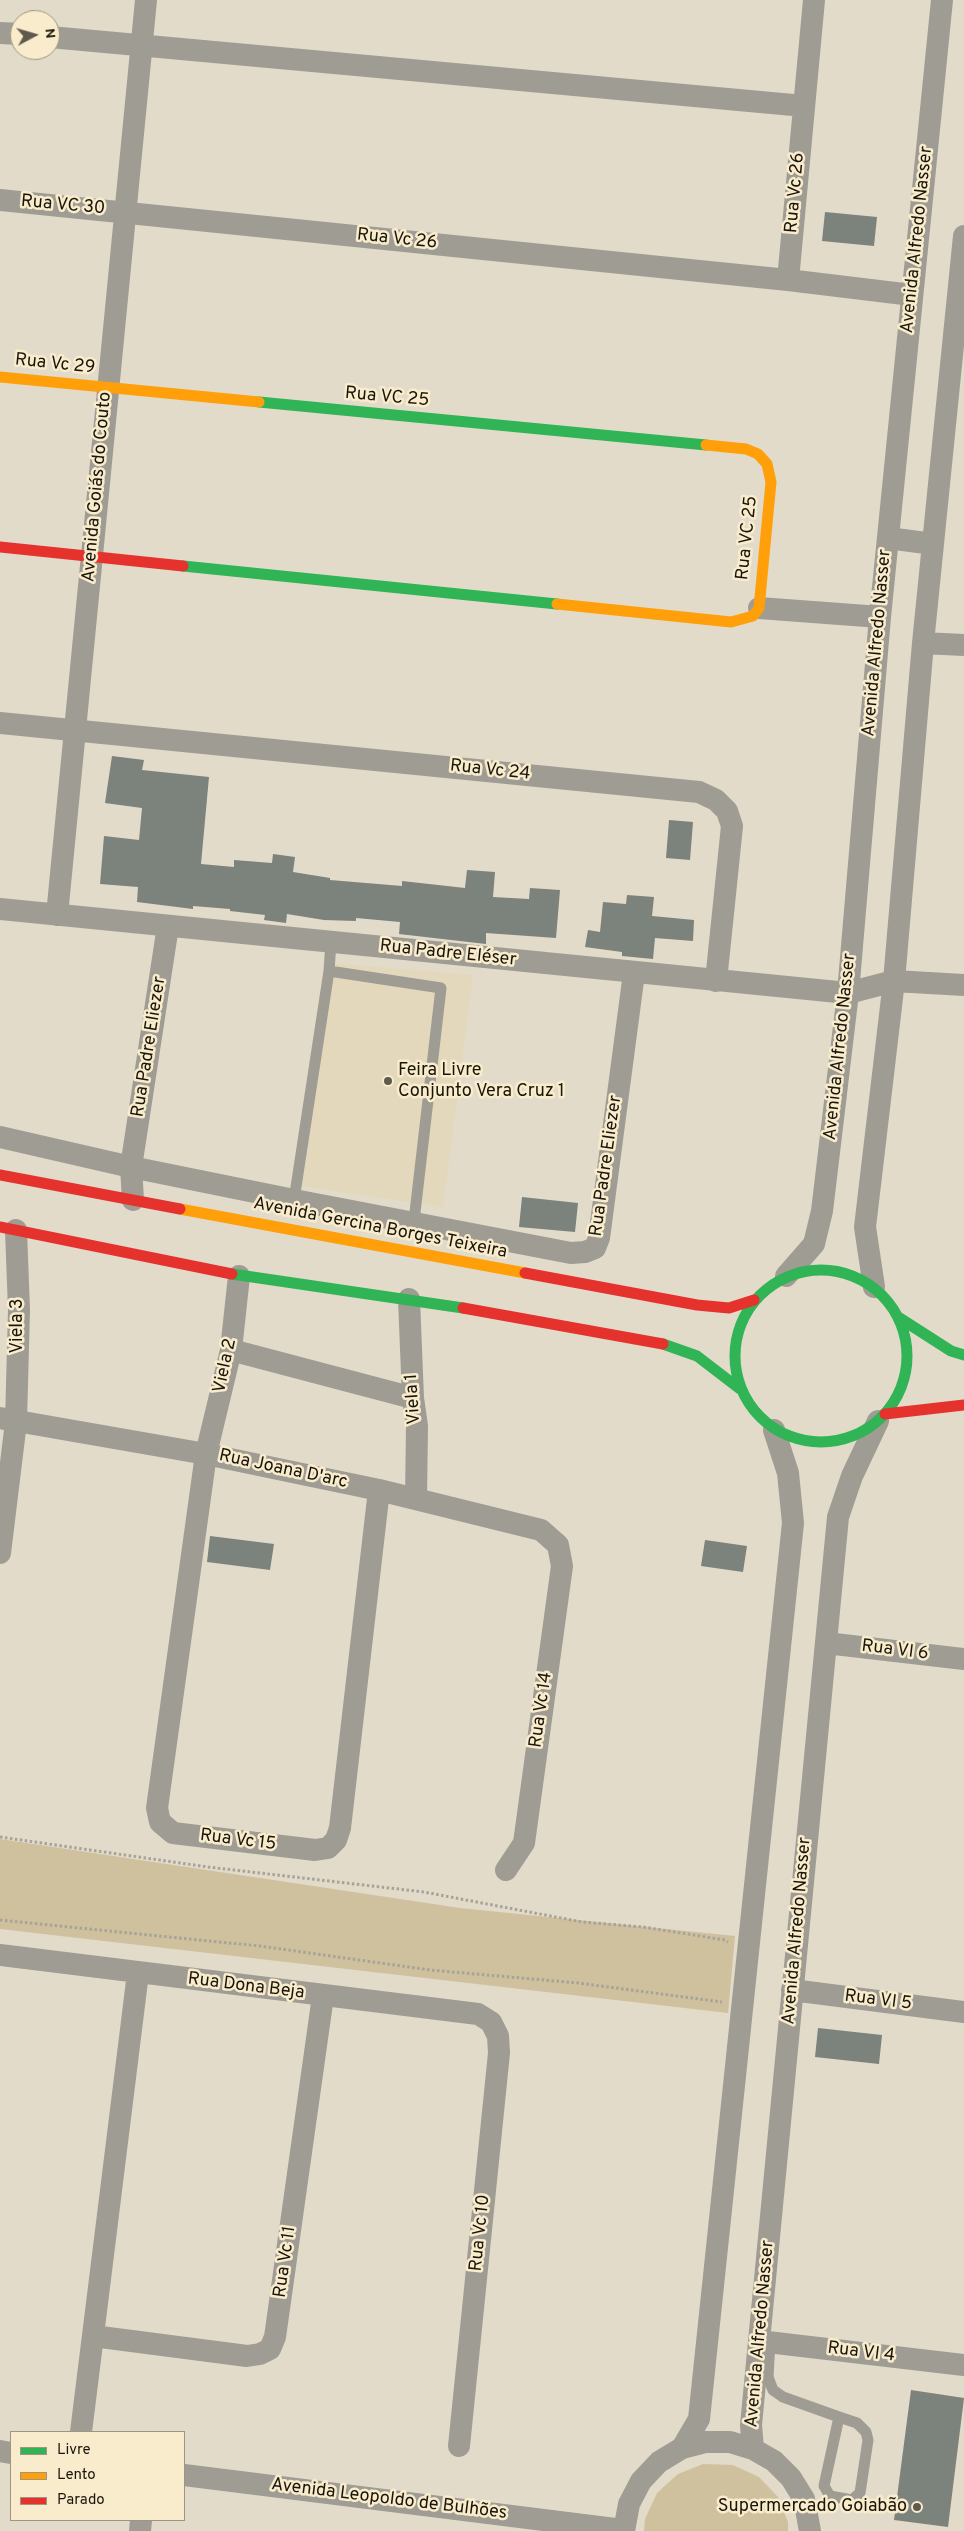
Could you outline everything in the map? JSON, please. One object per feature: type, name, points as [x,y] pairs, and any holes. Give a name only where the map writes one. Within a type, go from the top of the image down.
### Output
[{"type":"main road","name":"Rua Vc 29","points":[[0,377],[107,389]]},
{"type":"main road","name":"Rua VC 25","points":[[107,389],[746,450],[758,454],[767,464],[772,482],[759,608]]},
{"type":"main road","points":[[0,547],[732,622],[753,616],[759,608]]},
{"type":"main road","name":"Avenida Gercina Borges Teixeira","points":[[0,1175],[697,1305],[729,1308],[754,1300]]},
{"type":"main road","points":[[8,1228],[239,1276],[409,1299],[660,1343],[697,1356],[740,1389]]},
{"type":"main road","points":[[882,1418],[899,1393],[907,1368],[906,1342],[898,1317],[888,1301],[874,1287],[854,1275],[831,1269],[808,1270],[786,1276],[769,1286],[754,1300],[742,1320],[735,1342],[734,1366],[740,1389],[754,1412],[774,1430],[800,1441],[827,1443],[854,1436],[882,1418],[914,1409],[964,1406]]},
{"type":"main road","points":[[898,1317],[951,1352],[964,1355]]},
{"type":"street","name":"Avenida Goiás do Couto","points":[[57,915],[146,0]]},
{"type":"street","name":"Rua Vc 26","points":[[125,212],[788,280],[814,0]]},
{"type":"street","name":"Avenida Alfredo Nasser","points":[[786,1276],[814,1244],[822,1211],[848,993],[880,617],[942,0]]},
{"type":"street","points":[[60,38],[804,106]]},
{"type":"street","name":"Rua VC 30","points":[[0,200],[125,212]]},
{"type":"street","points":[[874,1287],[865,1227],[894,981],[923,643],[962,277],[964,236]]},
{"type":"street","points":[[788,280],[912,296]]},
{"type":"street","points":[[888,538],[933,544]]},
{"type":"street","points":[[759,608],[880,617]]},
{"type":"street","points":[[923,643],[964,645]]},
{"type":"street","name":"Rua Vc 24","points":[[0,723],[699,792],[716,800],[727,810],[732,826],[716,981]]},
{"type":"street","name":"Rua Padre Eléser","points":[[0,909],[848,993],[894,981],[964,985]]},
{"type":"street","name":"Rua Padre Eliezer","points":[[133,1200],[131,1167],[168,926]]},
{"type":"street","name":"Rua Padre Eliezer","points":[[131,1167],[571,1253],[585,1252],[594,1248],[599,1238],[634,973]]},
{"type":"street","points":[[0,1137],[131,1167]]},
{"type":"street","name":"Viela 3","points":[[0,1553],[8,1420],[8,1228]]},
{"type":"street","name":"Viela 2","points":[[206,1454],[231,1350],[239,1276]]},
{"type":"street","name":"Viela 1","points":[[409,1299],[413,1398],[417,1426],[416,1498]]},
{"type":"street","points":[[231,1350],[413,1398]]},
{"type":"street","name":"Avenida Alfredo Nasser","points":[[753,2449],[751,2426],[764,2341],[792,1990],[838,1517],[852,1476],[882,1418]]},
{"type":"street","name":"Rua Joana D'arc","points":[[8,1420],[206,1454],[416,1498],[541,1530],[558,1545]]},
{"type":"street","points":[[682,2448],[699,2419],[793,1523],[788,1473],[774,1430]]},
{"type":"street","name":"Rua Vc 15","points":[[206,1454],[157,1808],[160,1822],[173,1833],[314,1850],[328,1848],[336,1840],[340,1828],[379,1490]]},
{"type":"street","name":"Rua Vc 14","points":[[506,1870],[524,1843],[562,1566],[558,1545]]},
{"type":"street","name":"Rua VI 6","points":[[826,1643],[964,1659]]},
{"type":"street","name":"Rua Dona Beja","points":[[0,1955],[478,2014],[491,2022]]},
{"type":"street","points":[[81,2431],[138,1973]]},
{"type":"street","name":"Rua VI 5","points":[[792,1990],[964,2012]]},
{"type":"street","name":"Rua Vc 11","points":[[93,2336],[247,2356],[260,2354],[270,2349],[276,2337],[323,1996]]},
{"type":"street","name":"Rua Vc 10","points":[[459,2446],[499,2052],[498,2036],[491,2022]]},
{"type":"street","name":"Rua VI 4","points":[[764,2341],[964,2365]]},
{"type":"street","points":[[624,2530],[629,2504],[641,2481],[659,2462],[682,2448],[705,2442],[730,2442],[753,2449],[774,2461],[791,2478],[828,2531]]},
{"type":"street","name":"Avenida Leopoldo de Bulhões","points":[[185,2475],[624,2530]]},
{"type":"street","points":[[804,2499],[810,2531]]},
{"type":"lane","points":[[294,1200],[329,971],[330,942]]},
{"type":"lane","points":[[329,971],[441,988],[414,1221]]},
{"type":"lane","points":[[764,2341],[768,2377],[773,2390],[783,2398],[840,2417],[857,2423],[866,2432],[868,2440],[860,2493],[852,2500],[830,2496],[824,2486],[840,2417]]},
{"type":"path","points":[[0,1837],[208,1867],[424,1892],[582,1922],[643,1927],[725,1940],[729,1946]]},
{"type":"path","points":[[0,1920],[269,1947],[430,1970],[578,1983],[717,2003],[721,2003],[724,1999]]},
{"type":"shaded area","name":"Feira Livre Conjunto Vera Cruz 1","points":[[332,963],[473,975],[443,1207],[302,1186]]},
{"type":"shaded area","points":[[0,1839],[460,1908],[735,1936],[728,2013],[0,1929]]},
{"type":"shaded area","points":[[703,2464],[733,2465],[759,2477],[778,2497],[788,2522],[788,2531],[644,2531],[645,2519],[657,2493],[678,2474]]},
{"type":"building","points":[[825,212],[877,217],[874,246],[822,241]]},
{"type":"building","points":[[112,756],[144,760],[142,770],[209,777],[201,864],[234,867],[234,860],[272,863],[273,854],[295,857],[293,872],[330,878],[330,880],[402,886],[402,881],[465,888],[467,870],[495,872],[493,897],[529,899],[530,888],[560,890],[556,938],[486,933],[486,944],[399,934],[400,922],[356,918],[356,921],[324,920],[287,914],[286,923],[264,920],[265,915],[230,911],[230,909],[193,906],[193,909],[137,902],[138,887],[100,884],[104,836],[139,840],[142,808],[105,803]]},
{"type":"building","points":[[669,820],[693,822],[690,860],[666,858]]},
{"type":"building","points":[[627,895],[654,897],[652,916],[694,920],[693,941],[655,938],[653,959],[622,956],[622,952],[585,947],[588,930],[600,932],[603,902],[626,904]]},
{"type":"building","points":[[522,1197],[578,1203],[575,1232],[519,1227]]},
{"type":"building","points":[[210,1536],[274,1544],[270,1570],[207,1562]]},
{"type":"building","points":[[705,1540],[747,1546],[743,1572],[701,1566]]},
{"type":"building","points":[[818,2028],[882,2035],[879,2064],[815,2057]]},
{"type":"building","points":[[911,2390],[964,2398],[948,2527],[894,2520]]},
{"type":"traffic: fast","points":[[259,402],[706,445]]},
{"type":"traffic: fast","points":[[183,566],[557,604]]},
{"type":"traffic: fast","points":[[829,1270],[846,1273],[862,1280],[876,1289],[888,1301],[904,1331],[907,1356],[906,1373],[901,1389],[888,1411],[876,1423],[846,1439],[813,1442],[796,1439],[780,1432],[766,1423],[754,1411],[738,1381],[735,1348],[738,1331],[745,1315],[754,1301],[766,1289],[796,1273],[829,1270]]},
{"type":"traffic: fast","points":[[232,1274],[463,1308]]},
{"type":"traffic: fast","points":[[898,1317],[951,1351],[964,1355]]},
{"type":"traffic: fast","points":[[663,1344],[697,1356],[740,1389]]},
{"type":"traffic: slow","points":[[0,377],[259,402]]},
{"type":"traffic: slow","points":[[557,604],[731,622],[753,616],[759,608],[771,482],[767,464],[758,454],[746,449],[706,445]]},
{"type":"traffic: slow","points":[[180,1209],[525,1273]]},
{"type":"traffic: jam","points":[[0,547],[183,566]]},
{"type":"traffic: jam","points":[[0,1175],[180,1209]]},
{"type":"traffic: jam","points":[[0,1227],[232,1274]]},
{"type":"traffic: jam","points":[[525,1273],[697,1305],[729,1308],[754,1300]]},
{"type":"traffic: jam","points":[[463,1308],[663,1344]]},
{"type":"traffic: jam","points":[[885,1414],[964,1405]]},
{"type":"place","name":"Feira Livre Conjunto Vera Cruz 1","points":[[388,1081]]},
{"type":"place","name":"Supermercado Goiabão","points":[[917,2507]]}]
